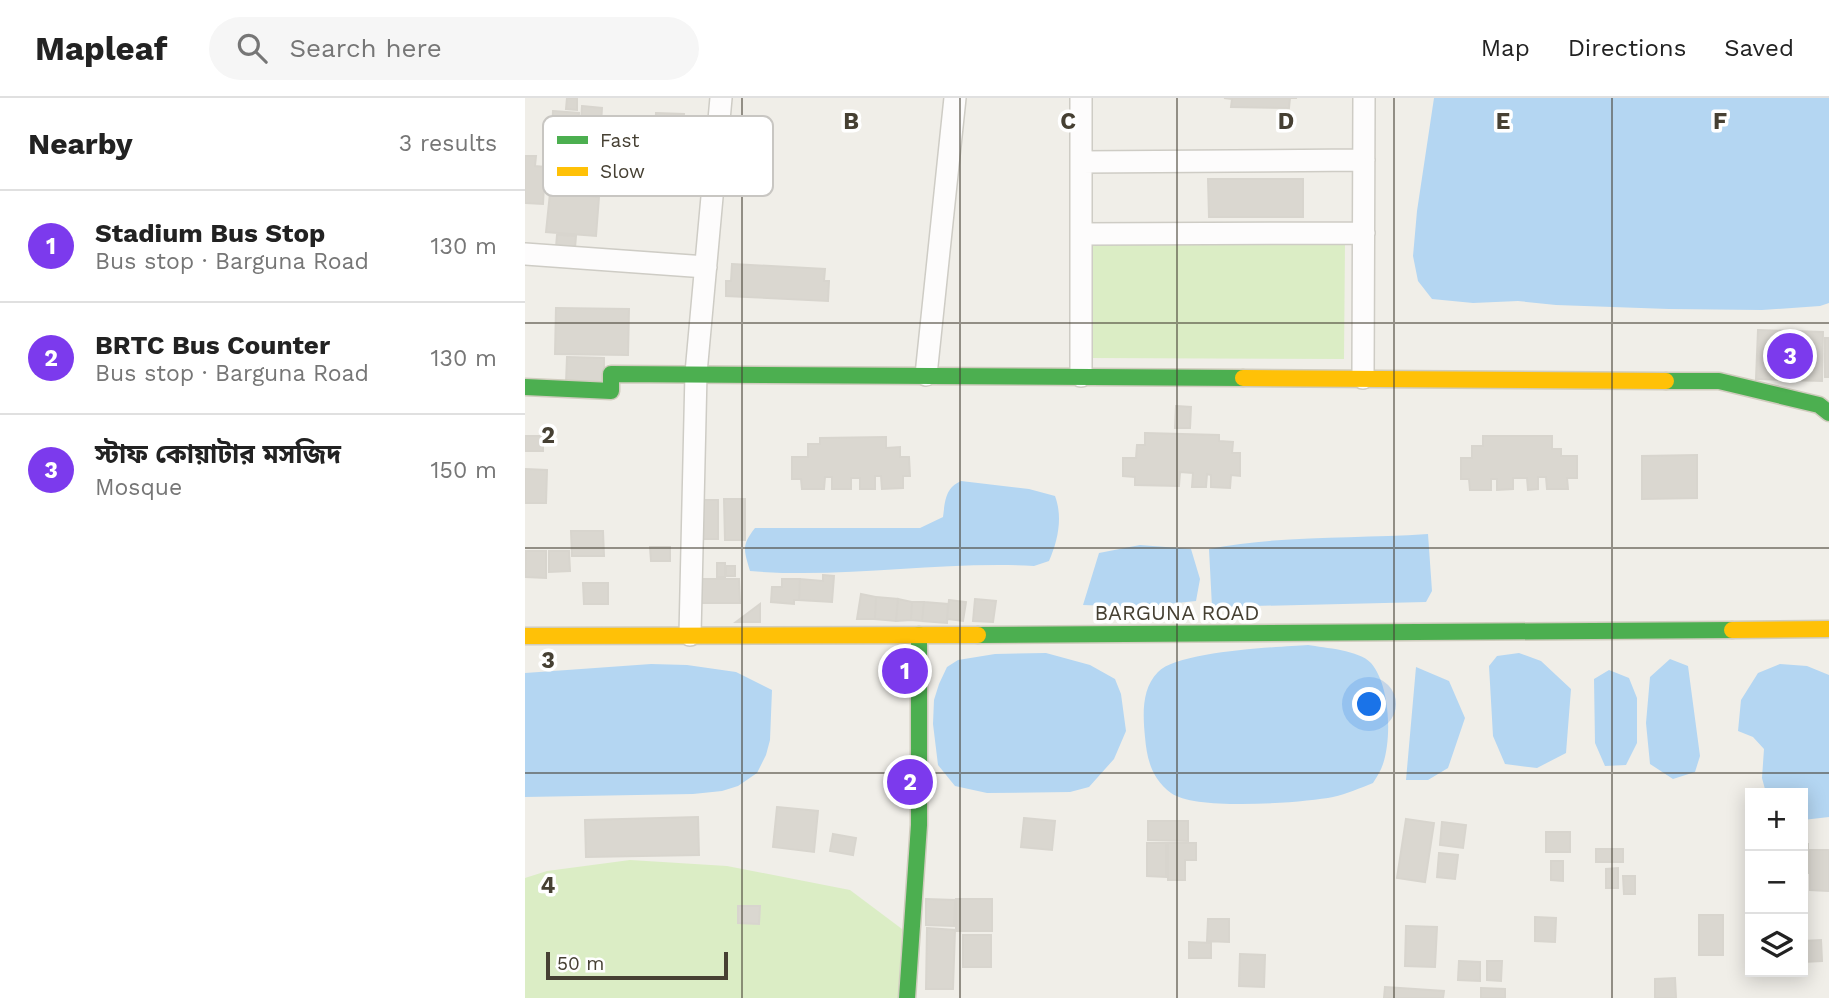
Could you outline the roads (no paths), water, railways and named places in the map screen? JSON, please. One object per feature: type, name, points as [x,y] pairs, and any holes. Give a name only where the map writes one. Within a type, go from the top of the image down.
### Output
[{"type":"street","points":[[719,116],[721,98]]},
{"type":"street","points":[[926,375],[955,98]]},
{"type":"street","points":[[1080,376],[1081,98]]},
{"type":"street","points":[[1363,378],[1364,98]]},
{"type":"street","points":[[1081,162],[1364,160]]},
{"type":"street","points":[[690,635],[696,373],[712,196]]},
{"type":"street","points":[[1081,234],[1363,233]]},
{"type":"street","points":[[525,254],[706,267]]},
{"type":"street","points":[[525,387],[611,391],[611,374],[696,373],[1719,381],[1819,405],[1829,413]]},
{"type":"street","name":"BARGUNA ROAD","points":[[525,636],[1829,629]]},
{"type":"street","points":[[907,998],[919,825],[919,635]]},
{"type":"water","points":[[1434,98],[1829,98],[1829,303],[1762,310],[1556,305],[1518,301],[1473,303],[1432,299],[1418,281],[1413,256]]},
{"type":"water","points":[[961,481],[1029,489],[1055,496],[1059,512],[1058,529],[1049,561],[1034,566],[963,566],[821,573],[750,571],[745,548],[747,539],[755,528],[920,528],[943,517],[949,492]]},
{"type":"water","points":[[1428,534],[1432,591],[1426,602],[1212,607],[1209,549],[1291,539]]},
{"type":"water","points":[[1140,545],[1191,549],[1200,579],[1196,601],[1140,607],[1083,605],[1099,553]]},
{"type":"water","points":[[1308,645],[1358,655],[1371,663],[1377,673],[1386,698],[1388,740],[1383,764],[1373,783],[1333,797],[1225,804],[1184,799],[1171,793],[1159,782],[1149,761],[1144,720],[1146,694],[1158,672],[1169,665],[1206,655]]},
{"type":"water","points":[[1046,653],[1090,665],[1115,679],[1121,694],[1126,731],[1114,759],[1089,787],[1070,792],[987,793],[955,786],[938,765],[933,724],[934,700],[947,667],[958,660],[995,654]]},
{"type":"water","points":[[1519,653],[1541,661],[1571,689],[1566,753],[1537,768],[1505,764],[1493,736],[1489,666],[1497,656]]},
{"type":"water","points":[[1670,659],[1688,666],[1700,756],[1695,772],[1673,779],[1650,764],[1646,723],[1650,677]]},
{"type":"water","points":[[651,664],[687,665],[736,672],[772,690],[770,740],[757,773],[738,786],[722,791],[693,794],[525,797],[525,673]]},
{"type":"water","points":[[1780,664],[1807,666],[1829,675],[1829,817],[1808,819],[1808,788],[1765,788],[1762,778],[1764,749],[1753,737],[1738,731],[1741,700],[1758,673]]},
{"type":"water","points":[[1416,667],[1449,681],[1465,718],[1448,768],[1428,780],[1406,780]]},
{"type":"water","points":[[1609,670],[1629,678],[1637,698],[1637,743],[1626,765],[1605,766],[1595,743],[1594,679]]},
{"type":"place","name":"স্টাফ কোয়াটার মসজিদ","points":[[1790,356]]},
{"type":"place","name":"Stadium Bus Stop","points":[[905,671]]},
{"type":"place","name":"BRTC Bus Counter","points":[[910,782]]}]
